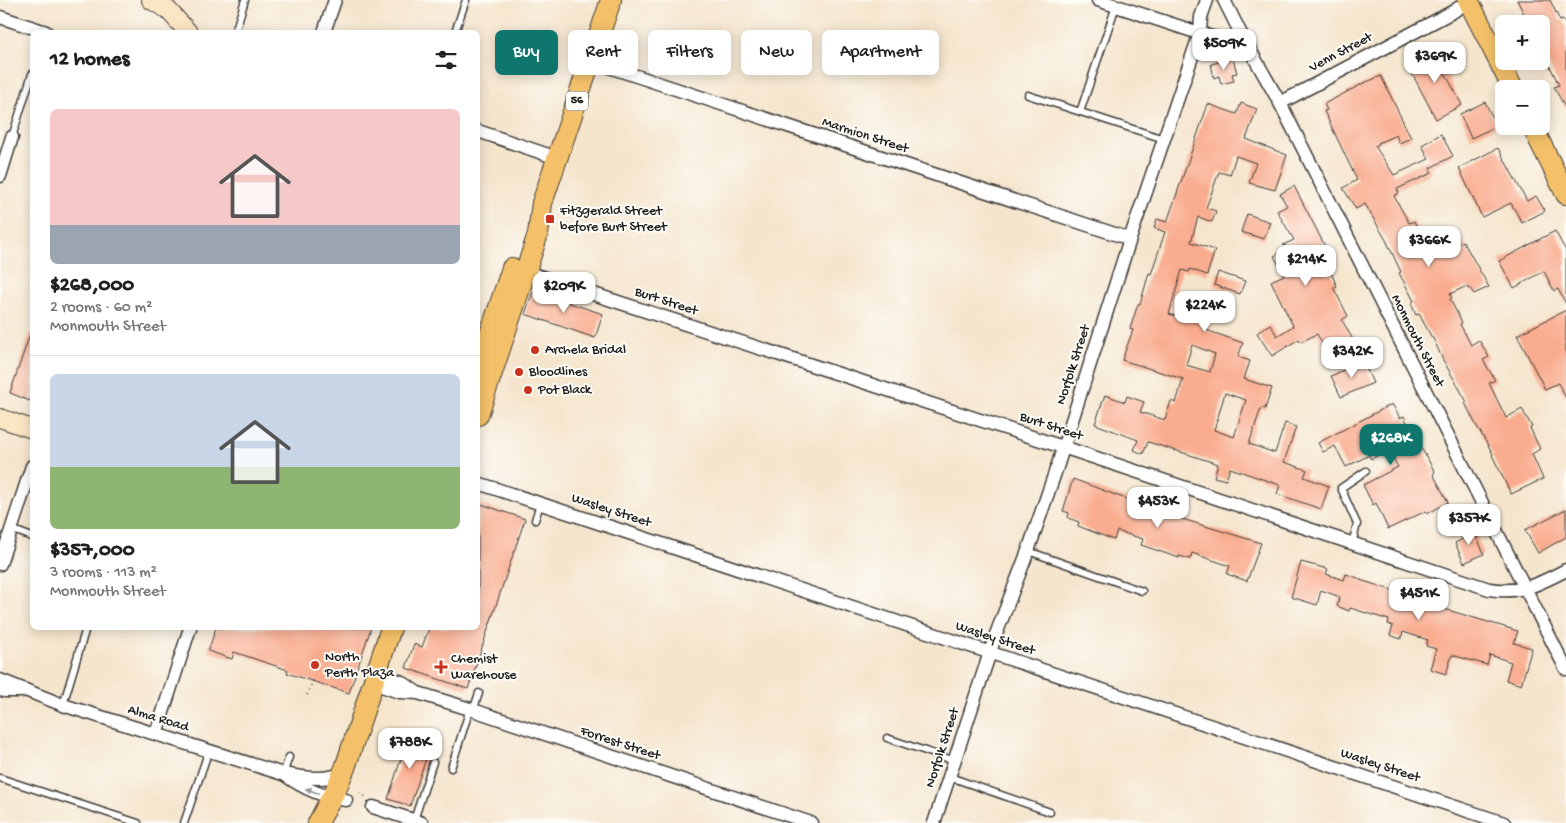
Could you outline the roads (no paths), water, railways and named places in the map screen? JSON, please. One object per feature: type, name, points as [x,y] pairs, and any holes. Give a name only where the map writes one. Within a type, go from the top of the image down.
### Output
[{"type":"main road","points":[[151,0],[160,16],[172,30]]},
{"type":"main road","points":[[151,0],[168,10],[186,30]]},
{"type":"main road","name":"56","points":[[601,30],[611,0]]},
{"type":"main road","points":[[1469,1],[1508,80]]},
{"type":"main road","name":"56","points":[[483,363],[526,272],[538,234],[542,203],[586,75]]},
{"type":"main road","points":[[1536,135],[1566,194]]},
{"type":"main road","name":"56","points":[[480,394],[483,363],[526,228],[542,203]]},
{"type":"main road","points":[[0,418],[30,428]]},
{"type":"main road","points":[[318,823],[356,778],[381,680],[391,630]]},
{"type":"main road","points":[[332,823],[343,773],[381,680],[405,630]]},
{"type":"street","points":[[325,30],[335,0]]},
{"type":"street","points":[[1098,0],[1231,42],[1242,36]]},
{"type":"street","name":"Norfolk Street","points":[[934,823],[990,653],[1028,551],[1063,447],[1130,239],[1200,33],[1201,17],[1207,0]]},
{"type":"street","name":"Monmouth Street","points":[[1224,0],[1242,36],[1280,102],[1566,670]]},
{"type":"street","name":"Venn Street","points":[[1280,102],[1469,1]]},
{"type":"street","points":[[0,17],[40,30]]},
{"type":"street","name":"Marmion Street","points":[[633,75],[1130,239]]},
{"type":"street","points":[[480,132],[557,158]]},
{"type":"street","points":[[0,176],[12,137]]},
{"type":"street","name":"Burt Street","points":[[526,272],[1063,447],[1489,589],[1507,592],[1524,588],[1539,584],[1566,570]]},
{"type":"street","points":[[0,564],[30,472]]},
{"type":"street","name":"Wasley Street","points":[[480,484],[1504,823]]},
{"type":"street","points":[[156,734],[189,630]]},
{"type":"street","name":"Alma Road","points":[[0,680],[63,705],[283,774],[317,779],[333,777],[343,773]]},
{"type":"street","name":"Forrest Street","points":[[381,680],[402,682],[418,693],[811,823]]},
{"type":"street","name":"Alma Road","points":[[0,690],[24,691]]},
{"type":"street","name":"Alma Road","points":[[283,774],[304,788],[338,799]]},
{"type":"street","points":[[373,807],[414,822]]},
{"type":"lane","points":[[236,30],[244,0]]},
{"type":"lane","points":[[456,30],[466,0]]},
{"type":"lane","points":[[1080,112],[1116,6]]},
{"type":"lane","points":[[12,137],[30,80]]},
{"type":"lane","points":[[1028,95],[1164,139]]},
{"type":"lane","points":[[1352,544],[1358,524],[1341,488],[1366,471]]},
{"type":"lane","points":[[535,520],[540,504]]},
{"type":"lane","points":[[11,530],[30,536]]},
{"type":"lane","points":[[1028,551],[1142,591]]},
{"type":"lane","points":[[63,705],[85,630]]},
{"type":"lane","points":[[451,768],[471,710],[479,693]]},
{"type":"lane","points":[[887,738],[955,761]]},
{"type":"lane","points":[[184,823],[209,750]]},
{"type":"lane","points":[[283,774],[288,757]]},
{"type":"lane","points":[[414,822],[433,762]]},
{"type":"lane","points":[[950,777],[1050,812]]},
{"type":"lane","points":[[0,778],[138,823]]},
{"type":"place","name":"Fitzgerald Street before Burt Street","points":[[550,219]]},
{"type":"place","name":"Archela Bridal","points":[[535,350]]},
{"type":"place","name":"Bloodlines","points":[[519,372]]},
{"type":"place","name":"Pot Black","points":[[528,390]]},
{"type":"place","name":"North Perth Plaza","points":[[315,665]]},
{"type":"place","name":"Chemist Warehouse","points":[[441,667]]}]
